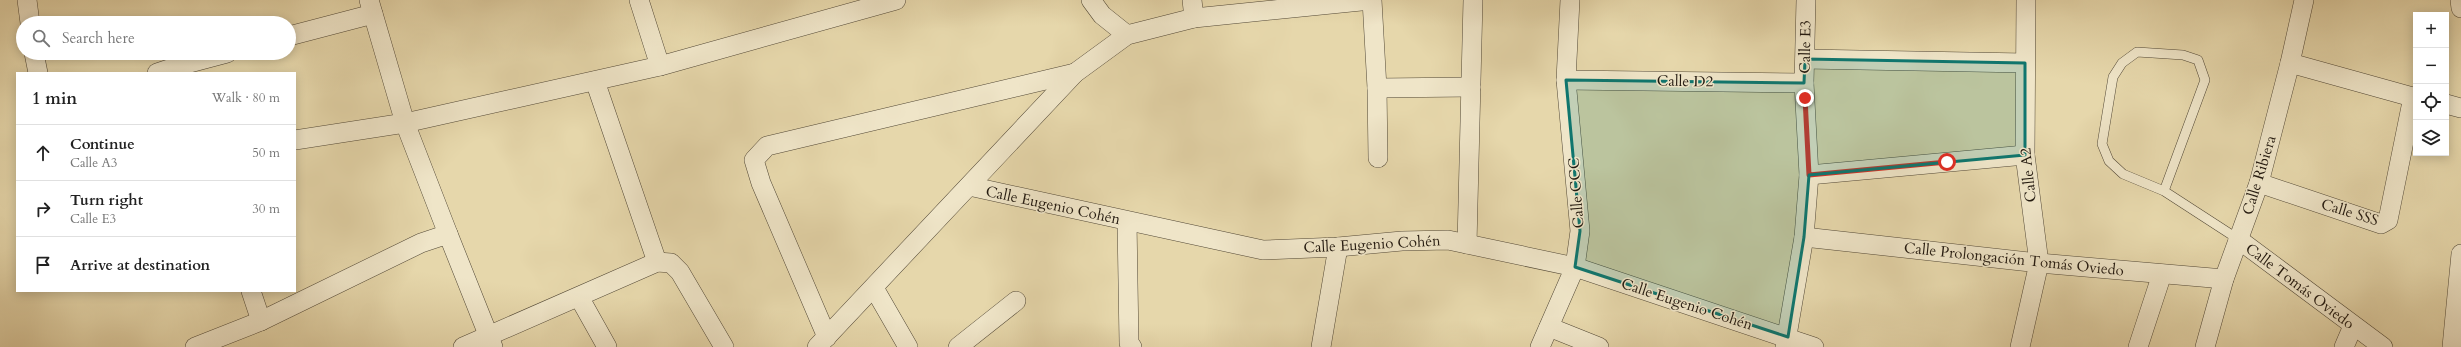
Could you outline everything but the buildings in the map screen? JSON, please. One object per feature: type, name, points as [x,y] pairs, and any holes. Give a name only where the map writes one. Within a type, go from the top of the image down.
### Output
[{"type":"street","points":[[27,0],[29,16]]},
{"type":"street","points":[[639,0],[660,66]]},
{"type":"street","points":[[296,140],[405,123],[660,66],[896,0]]},
{"type":"street","points":[[1091,0],[1102,15],[1127,35]]},
{"type":"street","points":[[1075,73],[766,146],[754,160],[822,342],[1075,73],[1127,35],[1193,9],[1371,0],[1377,88],[1378,158]]},
{"type":"street","points":[[1467,244],[1473,0]]},
{"type":"street","name":"Calle CCC","points":[[1540,347],[1575,267],[1580,231],[1566,80],[1570,0]]},
{"type":"street","name":"Calle E3","points":[[1787,342],[1804,237],[1809,175],[1804,82],[1806,0]]},
{"type":"street","name":"Calle A2","points":[[2020,347],[2039,263],[2024,155],[2026,0]]},
{"type":"street","name":"Calle Ribiera","points":[[2205,347],[2224,279],[2259,183],[2290,63],[2304,0]]},
{"type":"street","points":[[2460,0],[2461,8]]},
{"type":"street","points":[[296,34],[371,7],[405,123],[448,234],[492,341]]},
{"type":"street","points":[[1805,59],[2025,63]]},
{"type":"street","points":[[35,60],[38,72]]},
{"type":"street","points":[[164,72],[179,70],[207,60]]},
{"type":"street","points":[[2290,63],[2413,97]]},
{"type":"street","name":"Calle D2","points":[[1566,80],[1804,82]]},
{"type":"street","points":[[595,81],[657,262]]},
{"type":"street","points":[[1377,88],[1471,87]]},
{"type":"street","name":"Calle SSS","points":[[2259,183],[2381,224],[2385,223],[2388,220],[2413,102]]},
{"type":"street","points":[[2449,105],[2461,108]]},
{"type":"street","points":[[1809,175],[2024,155]]},
{"type":"street","name":"Calle Eugenio Cohén","points":[[969,186],[1263,250],[1338,247],[1402,241],[1448,240],[1575,267],[1787,342],[1814,347]]},
{"type":"street","points":[[1127,221],[1129,343],[1132,347]]},
{"type":"street","points":[[195,347],[261,321],[421,243],[448,234]]},
{"type":"street","name":"Calle Prolongación Tomás Oviedo","points":[[1804,237],[2039,263],[2224,279]]},
{"type":"street","name":"Calle Tomás Oviedo","points":[[2238,239],[2382,347]]},
{"type":"street","points":[[1321,347],[1338,247]]},
{"type":"street","points":[[2452,347],[2461,254]]},
{"type":"street","points":[[463,347],[492,341],[579,297],[657,262],[671,263],[680,272],[724,347]]},
{"type":"street","points":[[2138,347],[2162,274]]},
{"type":"street","points":[[874,288],[908,347]]},
{"type":"street","points":[[251,292],[261,321]]},
{"type":"street","points":[[579,297],[607,347]]},
{"type":"street","points":[[958,347],[1016,302]]},
{"type":"street","points":[[2344,347],[2353,326]]},
{"type":"street","points":[[1549,327],[1599,347]]},
{"type":"lane","points":[[2164,191],[2205,80],[2198,60],[2183,55],[2138,52],[2122,63],[2113,77],[2102,144],[2109,161],[2123,174],[2164,191],[2238,239]]},
{"type":"highlighted area","points":[[1805,59],[2025,63],[2025,155],[1809,175],[1804,237],[1788,337],[1575,267],[1580,231],[1566,80],[1804,83]]},
{"type":"route","points":[[1805,98],[1809,175],[1947,162]]}]
